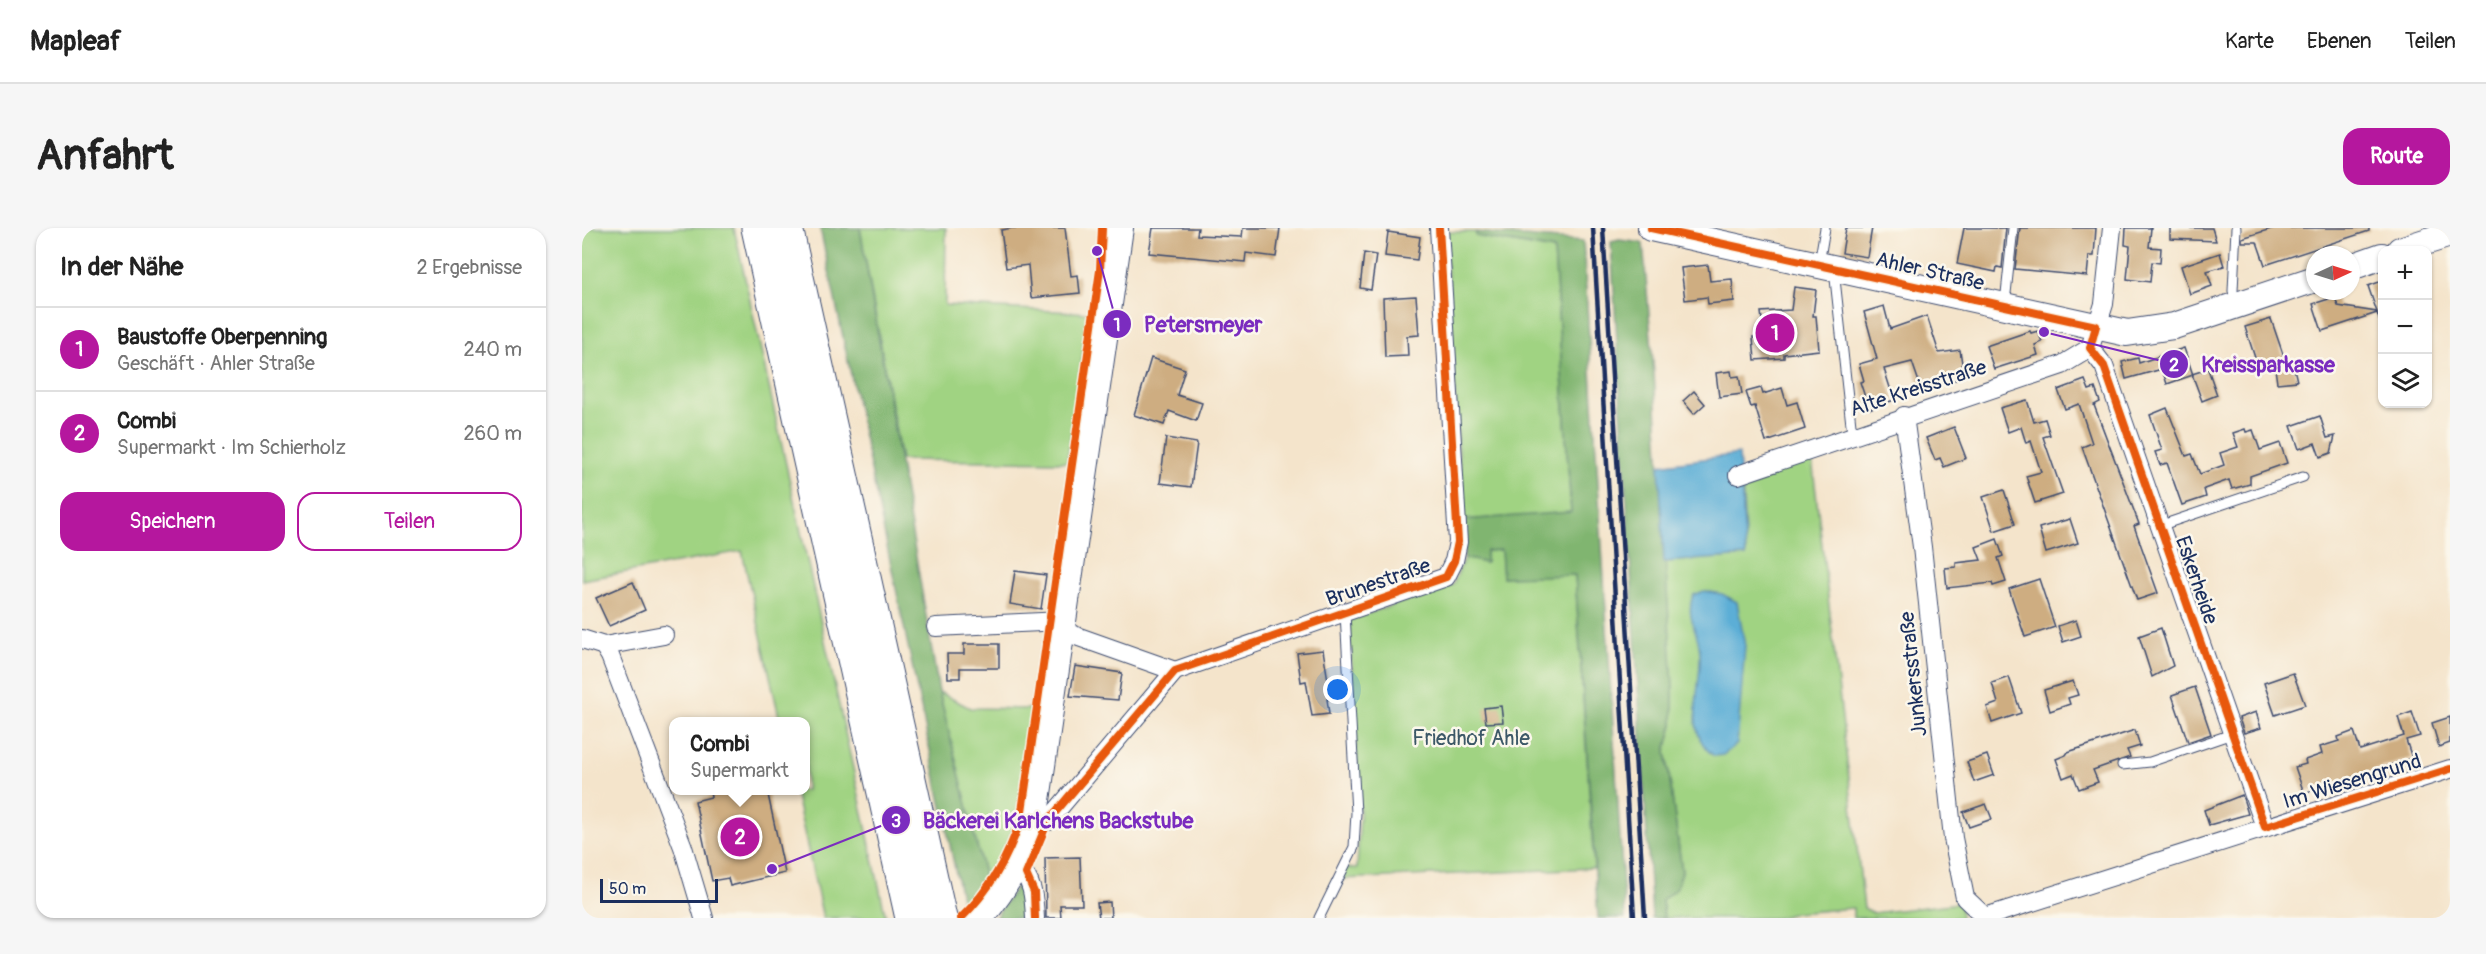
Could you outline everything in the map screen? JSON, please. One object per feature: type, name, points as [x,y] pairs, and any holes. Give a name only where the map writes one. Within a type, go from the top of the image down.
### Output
[{"type":"highway","points":[[758,228],[912,918]]},
{"type":"highway","points":[[786,228],[940,918]]},
{"type":"main road","points":[[981,918],[1022,870],[1041,821],[1062,626],[1120,228]]},
{"type":"main road","name":"Ahler Straße","points":[[1652,228],[2004,306],[2093,337],[2174,326],[2306,282]]},
{"type":"main road","points":[[2412,246],[2450,234]]},
{"type":"main road","points":[[2360,264],[2378,257]]},
{"type":"street","name":"Brunestraße","points":[[1175,671],[1446,577],[1454,561],[1458,542],[1439,228]]},
{"type":"street","points":[[2093,337],[2104,304],[2112,228]]},
{"type":"street","name":"Alte Kreisstraße","points":[[1738,475],[1852,434],[2062,365],[2093,337]]},
{"type":"street","name":"Eskerheide","points":[[2093,337],[2265,827]]},
{"type":"street","name":"Junkersstraße","points":[[1904,417],[1921,537],[1953,838],[1965,898],[1985,917]]},
{"type":"street","points":[[936,627],[1062,626],[1175,671],[1041,821]]},
{"type":"street","points":[[582,639],[604,646],[664,635]]},
{"type":"street","points":[[604,646],[683,848],[704,918]]},
{"type":"street","name":"Im Wiesengrund","points":[[1985,917],[2450,769]]},
{"type":"street","points":[[1022,870],[1034,892],[1035,918]]},
{"type":"lane","points":[[1825,228],[1827,266],[1852,434]]},
{"type":"lane","points":[[2004,306],[2013,228]]},
{"type":"lane","points":[[2236,228],[2233,291],[2236,305]]},
{"type":"lane","points":[[2159,526],[2303,477]]},
{"type":"lane","points":[[1319,918],[1354,847],[1356,813],[1345,613]]},
{"type":"lane","points":[[2122,765],[2150,762],[2232,734]]},
{"type":"green space","points":[[582,228],[734,228],[886,918],[823,918],[796,795],[810,795],[810,717],[779,717],[742,551],[582,580]]},
{"type":"green space","points":[[820,228],[860,228],[939,692],[986,882],[963,907]]},
{"type":"green space","points":[[860,228],[946,228],[945,305],[1089,313],[1067,462],[901,460]]},
{"type":"green space","points":[[1445,232],[1476,232],[1476,236],[1554,250],[1571,513],[1463,520]]},
{"type":"green space","points":[[1476,232],[1583,241],[1625,918],[1598,918],[1575,575],[1503,577],[1501,550],[1486,551],[1486,563],[1464,558],[1463,520],[1571,512],[1554,250],[1476,236]]},
{"type":"green space","points":[[1619,240],[1643,243],[1654,374],[1673,686],[1673,724],[1666,751],[1682,872],[1676,889],[1662,900],[1664,918],[1652,918],[1611,242]]},
{"type":"green space","points":[[1811,450],[1864,908],[1873,913],[1960,903],[1961,918],[1853,918],[1853,908],[1796,913],[1777,918],[1664,918],[1662,900],[1676,889],[1682,872],[1666,751],[1673,724],[1664,562],[1746,556],[1742,477]]},
{"type":"green space","name":"Friedhof Ahle","points":[[1501,550],[1503,577],[1575,574],[1594,868],[1342,879],[1346,868],[1357,868],[1360,815],[1349,620],[1453,585],[1464,558],[1486,563],[1486,551]]},
{"type":"green space","points":[[939,692],[970,708],[1033,709],[1017,820],[1005,850],[986,882]]},
{"type":"green space","points":[[1020,881],[1029,918],[995,918]]},
{"type":"water","points":[[1739,454],[1746,556],[1664,562],[1659,465]]},
{"type":"water","points":[[1704,591],[1722,594],[1737,602],[1745,646],[1737,744],[1723,755],[1714,756],[1704,745],[1698,732],[1696,719],[1700,659],[1690,609],[1693,595]]},
{"type":"building","points":[[1065,228],[1071,276],[1078,275],[1080,293],[1031,298],[1028,265],[1006,268],[1001,230]]},
{"type":"building","points":[[1153,228],[1198,228],[1197,235],[1242,237],[1243,228],[1280,228],[1276,257],[1246,253],[1245,262],[1149,253]]},
{"type":"building","points":[[1846,228],[1872,228],[1867,257],[1842,253]]},
{"type":"building","points":[[1964,228],[2006,228],[2002,268],[1997,267],[1996,272],[1957,264]]},
{"type":"building","points":[[2020,228],[2096,228],[2094,256],[2089,256],[2087,276],[2015,269]]},
{"type":"building","points":[[2126,228],[2151,228],[2149,247],[2161,248],[2160,263],[2152,262],[2150,282],[2127,279],[2130,246],[2125,245]]},
{"type":"building","points":[[2170,228],[2212,228],[2216,241],[2170,239]]},
{"type":"building","points":[[2274,228],[2369,228],[2369,231],[2323,246],[2306,246],[2306,252],[2265,265],[2257,242],[2242,242],[2242,238]]},
{"type":"building","points":[[1388,232],[1420,237],[1417,260],[1385,256]]},
{"type":"building","points":[[1364,253],[1376,255],[1371,290],[1360,288]]},
{"type":"building","points":[[2220,253],[2224,266],[2207,271],[2212,286],[2190,294],[2181,266]]},
{"type":"building","points":[[1708,265],[1710,281],[1732,279],[1734,301],[1708,304],[1707,297],[1685,300],[1681,268]]},
{"type":"building","points":[[2378,282],[2378,316],[2377,313],[2322,331],[2313,304],[2336,300],[2338,306],[2377,312],[2368,286]]},
{"type":"building","points":[[1794,287],[1816,290],[1813,316],[1816,316],[1819,350],[1784,354],[1784,358],[1755,360],[1753,337],[1764,336],[1761,312],[1791,310]]},
{"type":"building","points":[[1416,296],[1419,335],[1407,336],[1408,356],[1385,357],[1383,298]]},
{"type":"building","points":[[1884,306],[1890,329],[1927,316],[1939,353],[1960,350],[1964,377],[1922,391],[1912,362],[1884,369],[1894,400],[1869,409],[1860,382],[1864,381],[1859,364],[1877,359],[1864,312]]},
{"type":"building","points":[[2271,319],[2287,366],[2293,364],[2297,381],[2277,383],[2274,361],[2258,367],[2245,327]]},
{"type":"building","points":[[2030,331],[2031,333],[2038,331],[2042,342],[2035,345],[2038,355],[1994,369],[1986,346]]},
{"type":"building","points":[[2184,348],[2193,375],[2167,384],[2162,369],[2126,379],[2122,362],[2138,358],[2139,363]]},
{"type":"building","points":[[1151,358],[1185,369],[1177,395],[1202,403],[1196,421],[1169,411],[1164,425],[1134,415]]},
{"type":"building","points":[[2208,369],[2217,395],[2202,401],[2192,374]]},
{"type":"building","points":[[1731,371],[1732,377],[1739,376],[1742,394],[1719,397],[1716,373]]},
{"type":"building","points":[[2085,380],[2089,390],[2095,388],[2100,402],[2094,405],[2139,524],[2134,526],[2158,593],[2137,600],[2082,447],[2092,443],[2079,404],[2065,409],[2058,390]]},
{"type":"building","points":[[1761,388],[1763,394],[1782,388],[1787,405],[1797,402],[1805,429],[1766,442],[1755,406],[1751,407],[1746,392]]},
{"type":"building","points":[[1694,391],[1705,404],[1694,414],[1683,401]]},
{"type":"building","points":[[2027,400],[2034,422],[2045,419],[2050,435],[2043,437],[2063,494],[2035,503],[2026,476],[2041,472],[2031,441],[2026,443],[2021,427],[2008,432],[2000,408]]},
{"type":"building","points":[[2167,408],[2186,456],[2192,454],[2200,474],[2224,465],[2220,453],[2238,447],[2233,433],[2245,429],[2246,432],[2253,430],[2260,450],[2280,443],[2287,463],[2250,476],[2250,484],[2232,489],[2229,480],[2204,489],[2206,497],[2182,505],[2167,463],[2160,465],[2155,452],[2162,450],[2150,415]]},
{"type":"building","points":[[2320,416],[2327,438],[2335,436],[2331,453],[2320,457],[2315,443],[2299,449],[2291,426]]},
{"type":"building","points":[[1954,427],[1966,458],[1944,467],[1940,458],[1935,460],[1926,438]]},
{"type":"building","points":[[1166,438],[1197,443],[1191,487],[1160,483]]},
{"type":"building","points":[[2004,490],[2015,524],[1994,531],[1983,497]]},
{"type":"building","points":[[2070,519],[2078,543],[2046,553],[2039,528]]},
{"type":"building","points":[[1997,539],[2003,556],[1998,558],[2006,582],[1993,586],[1992,583],[1947,588],[1945,568],[1956,567],[1956,563],[1981,560],[1976,547]]},
{"type":"building","points":[[1015,571],[1046,575],[1041,609],[1010,604]]},
{"type":"building","points":[[2039,579],[2055,627],[2025,637],[2009,589]]},
{"type":"building","points":[[633,582],[645,610],[609,626],[596,598]]},
{"type":"building","points":[[2076,620],[2081,636],[2063,642],[2058,626]]},
{"type":"building","points":[[2161,628],[2173,666],[2152,677],[2139,636]]},
{"type":"building","points":[[964,644],[999,644],[999,668],[960,668],[960,678],[948,678],[947,654],[964,654]]},
{"type":"building","points":[[1323,650],[1331,699],[1327,699],[1329,714],[1312,716],[1306,681],[1301,682],[1297,653]]},
{"type":"building","points":[[1075,666],[1122,673],[1118,700],[1070,696]]},
{"type":"building","points":[[2293,673],[2305,705],[2275,715],[2264,683]]},
{"type":"building","points":[[2009,677],[2021,713],[1992,723],[1987,707],[1998,703],[1992,683]]},
{"type":"building","points":[[2073,681],[2078,695],[2068,698],[2070,704],[2050,711],[2044,690]]},
{"type":"building","points":[[2195,687],[2211,734],[2188,742],[2172,695]]},
{"type":"building","points":[[1501,706],[1503,722],[1486,723],[1484,708]]},
{"type":"building","points":[[2256,712],[2261,728],[2244,733],[2239,718]]},
{"type":"building","points":[[2412,712],[2420,736],[2406,740],[2412,758],[2304,793],[2295,767],[2306,764],[2305,760],[2322,754],[2320,747],[2339,741],[2338,737],[2354,731],[2360,750],[2404,736],[2398,717]]},
{"type":"building","points":[[2450,717],[2450,743],[2439,747],[2432,723]]},
{"type":"building","points":[[2135,730],[2140,746],[2127,750],[2130,757],[2093,770],[2098,782],[2079,789],[2073,774],[2063,778],[2056,759],[2068,752]]},
{"type":"building","points":[[1987,755],[1994,775],[1974,782],[1967,762]]},
{"type":"building","points":[[711,795],[768,795],[785,873],[730,886],[728,878],[712,881],[695,801],[711,797]]},
{"type":"building","points":[[2242,795],[2248,814],[2209,825],[2204,810]]},
{"type":"building","points":[[1986,804],[1992,819],[1969,827],[1963,812]]},
{"type":"building","points":[[1080,857],[1082,905],[1060,905],[1061,918],[1046,918],[1045,858]]},
{"type":"building","points":[[1110,902],[1111,918],[1099,918],[1097,903]]},
{"type":"railway","points":[[1593,228],[1634,918]]},
{"type":"railway","points":[[1603,228],[1645,918]]},
{"type":"cycle path","points":[[961,918],[997,872],[1021,818],[1100,270],[1102,228]]},
{"type":"cycle path","points":[[1035,918],[1034,892],[1026,874],[1048,821],[1175,671],[1446,577],[1454,561],[1458,542],[1439,228]]},
{"type":"cycle path","points":[[1651,228],[2096,326],[2090,348],[2104,366],[2265,827],[2450,769]]},
{"type":"place","name":"Petersmeyer","points":[[1097,251]]},
{"type":"place","name":"Kreissparkasse","points":[[2044,332]]},
{"type":"place","name":"Baustoffe Oberpenning","points":[[1775,333]]},
{"type":"place","name":"Combi","points":[[740,837]]},
{"type":"place","name":"Bäckerei Karlchens Backstube","points":[[772,869]]}]
